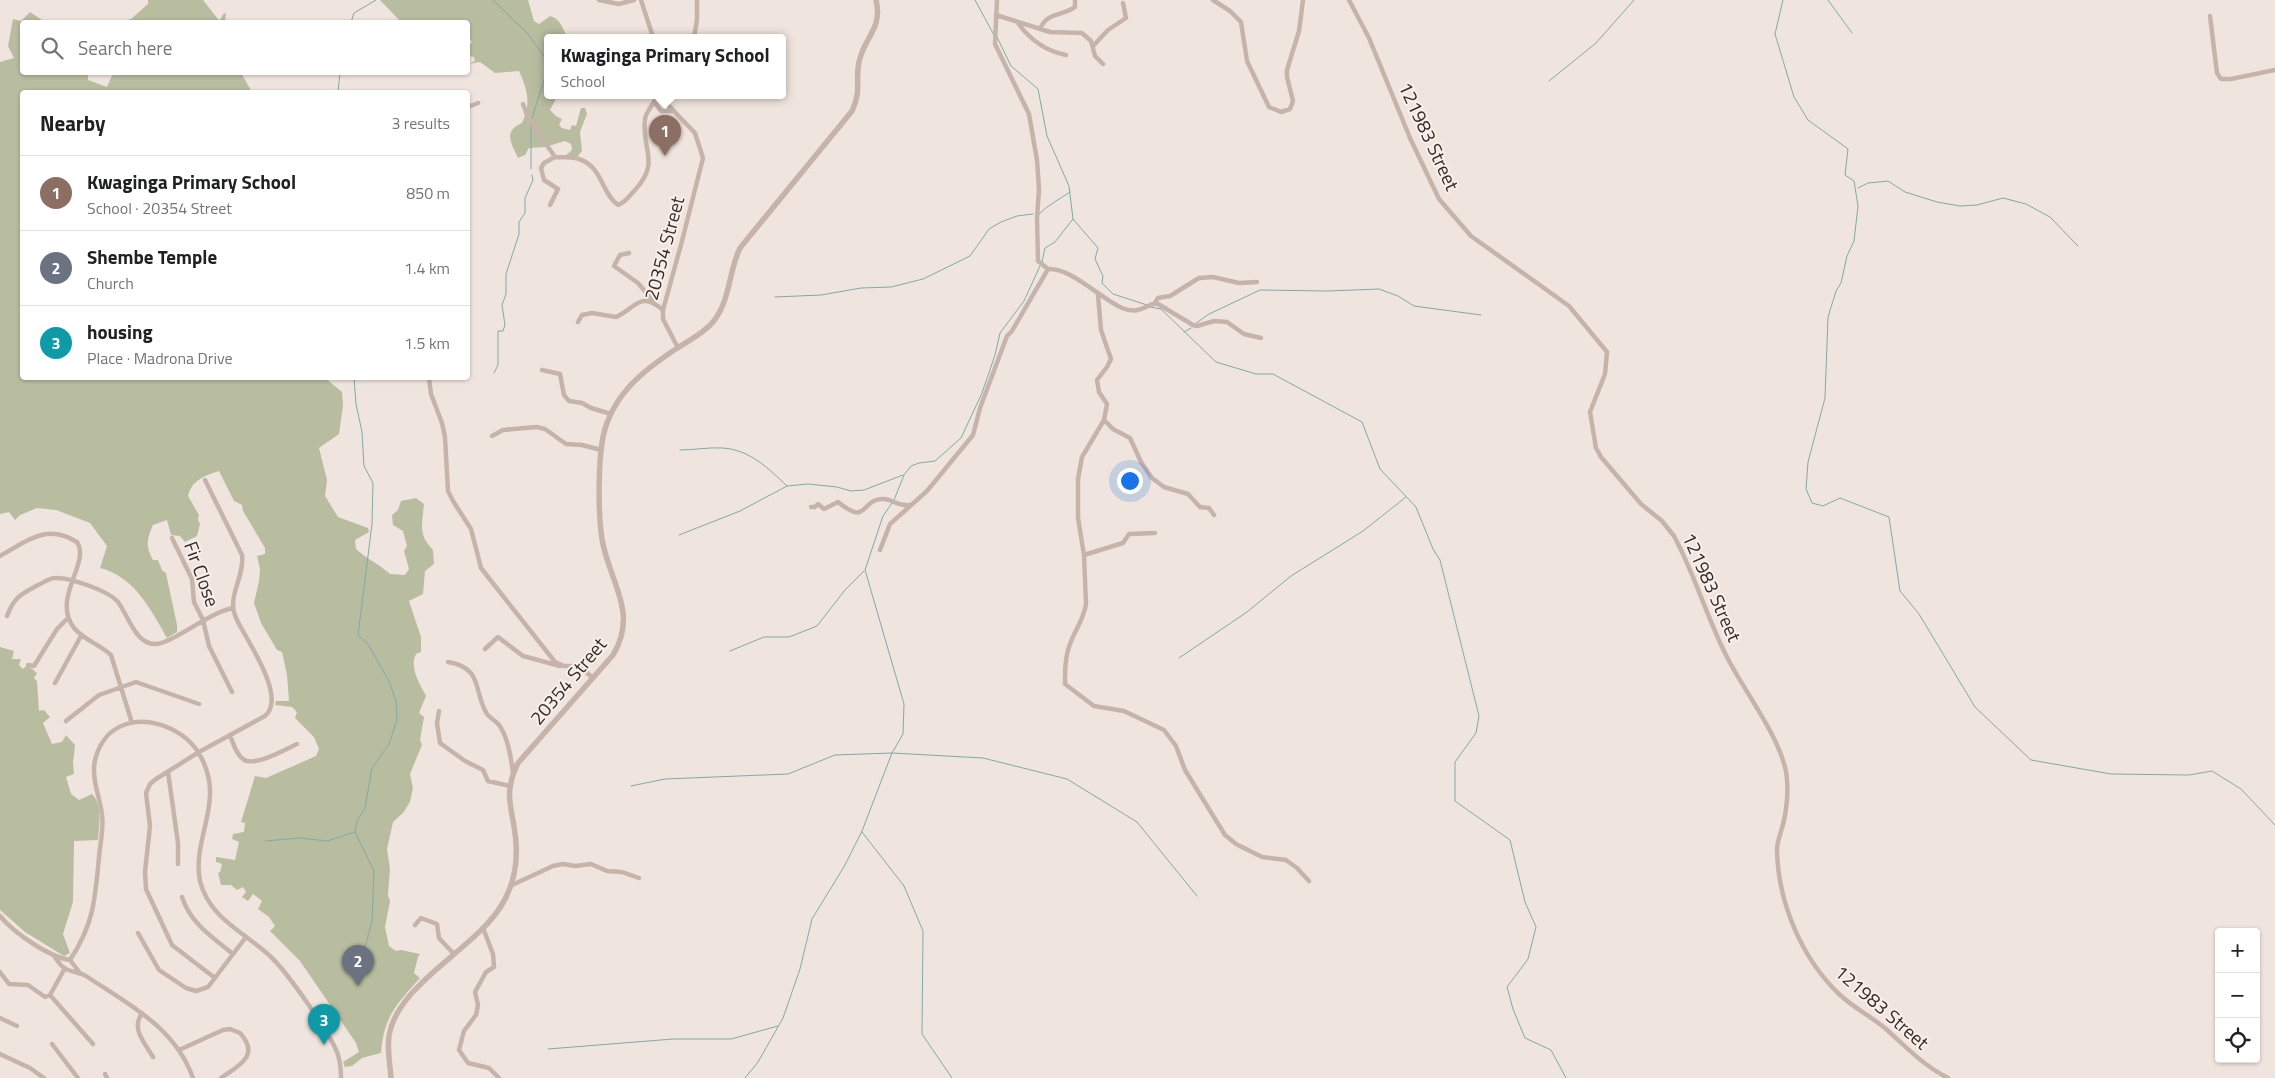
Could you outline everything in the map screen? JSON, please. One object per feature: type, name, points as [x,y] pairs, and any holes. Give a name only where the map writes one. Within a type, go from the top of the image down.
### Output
[{"type":"street","points":[[599,0],[613,4],[634,0]]},
{"type":"street","points":[[641,0],[652,34]]},
{"type":"street","points":[[695,34],[697,0]]},
{"type":"street","points":[[678,348],[704,330],[716,317],[728,294],[735,259],[740,248],[852,111],[859,92],[860,59],[877,22],[876,0]]},
{"type":"street","points":[[997,0],[997,34],[995,40],[1030,121],[1039,175],[1036,248],[1040,264],[1048,269],[1062,270],[1098,295],[1122,308],[1140,310],[1151,306],[1163,305],[1193,325],[1223,321],[1230,323],[1244,334],[1261,338]]},
{"type":"street","points":[[1040,29],[1042,24],[1053,14],[1075,7],[1075,0]]},
{"type":"street","points":[[1213,0],[1230,11],[1240,22],[1246,55],[1254,78],[1268,107],[1281,112],[1290,108],[1293,101],[1287,74],[1299,31],[1303,0]]},
{"type":"street","name":"121983 Street","points":[[1349,0],[1369,38],[1414,147],[1439,199],[1471,236],[1569,306],[1607,352],[1605,374],[1590,412],[1596,448],[1601,457],[1641,504],[1665,524],[1674,536],[1726,656],[1758,710],[1782,760],[1787,788],[1785,815],[1778,842],[1780,877],[1787,911],[1802,945],[1822,976],[1839,994],[1885,1029],[1922,1063],[1948,1078]]},
{"type":"street","points":[[1093,46],[1108,30],[1126,18],[1123,3]]},
{"type":"street","points":[[996,15],[1057,33],[1080,33],[1088,37],[1093,46],[1095,56],[1103,64]]},
{"type":"street","points":[[2210,16],[2217,73],[2220,78],[2230,79],[2275,70]]},
{"type":"street","points":[[1017,22],[1041,46],[1066,55]]},
{"type":"street","points":[[550,205],[558,189],[544,180],[541,168],[544,163],[555,158],[578,158],[590,165],[598,174],[616,205],[621,204],[641,184],[647,174],[649,161],[645,119],[657,99]]},
{"type":"street","name":"20354 Street","points":[[392,1078],[388,1046],[393,1021],[411,996],[453,954],[483,928],[502,905],[512,885],[517,850],[510,786],[518,763],[618,647],[625,622],[623,606],[603,541],[601,450],[604,432],[622,394],[637,378],[678,348],[663,318],[662,310],[703,160],[701,146],[695,133],[663,99]]},
{"type":"street","points":[[470,106],[478,103]]},
{"type":"street","points":[[655,103],[661,112],[674,111]]},
{"type":"street","points":[[523,104],[528,118],[555,158]]},
{"type":"street","points":[[629,253],[620,255],[614,266],[638,283],[662,310]]},
{"type":"street","points":[[880,550],[887,528],[934,483],[974,435],[980,408],[1007,336],[1012,331],[1048,269]]},
{"type":"street","points":[[1151,306],[1158,298],[1170,296],[1200,278],[1212,277],[1239,283],[1257,282]]},
{"type":"street","points":[[1098,295],[1101,330],[1110,356],[1108,367],[1097,380],[1099,392],[1107,404],[1104,420],[1088,444],[1080,468],[1077,500],[1084,555],[1085,608],[1069,646],[1065,668],[1065,684],[1094,706],[1124,711],[1164,730],[1176,746],[1185,770],[1225,835],[1236,844],[1262,856],[1286,860],[1297,868],[1309,881]]},
{"type":"street","points":[[578,322],[582,315],[588,313],[616,317],[640,302],[647,301],[656,304]]},
{"type":"street","points":[[542,370],[560,374],[564,395],[569,401],[582,403],[611,414]]},
{"type":"street","points":[[429,380],[431,394],[445,437],[448,490],[452,501],[471,529],[481,568],[513,606],[535,638],[555,662],[562,666]]},
{"type":"street","points":[[1104,420],[1113,429],[1130,438],[1140,462],[1158,483],[1168,489],[1188,494],[1200,507],[1209,508],[1214,515]]},
{"type":"street","points":[[492,436],[503,430],[537,427],[545,429],[566,444],[582,445],[601,450]]},
{"type":"street","points":[[205,480],[242,555],[242,565],[233,608],[236,619],[264,670],[272,702],[270,710],[265,716],[199,752],[150,784],[146,793],[150,826],[145,882],[172,945],[215,978]]},
{"type":"street","points":[[811,507],[815,507],[818,504],[824,509],[838,502],[852,513],[856,513],[862,511],[873,502],[883,499],[903,506],[911,505]]},
{"type":"street","points":[[0,556],[42,534],[53,533],[77,542],[80,549],[66,600],[68,618],[82,636],[104,648],[111,655],[132,723]]},
{"type":"street","points":[[1084,555],[1123,543],[1129,534],[1155,533]]},
{"type":"street","name":"Fir Close","points":[[172,538],[192,579],[195,607],[203,620],[210,649],[232,692]]},
{"type":"street","points":[[7,616],[13,602],[24,593],[51,578],[72,581],[102,591],[114,598],[139,636],[149,644],[159,644],[166,641],[220,611],[233,608]]},
{"type":"street","points":[[28,665],[34,666],[57,629],[68,618]]},
{"type":"street","points":[[55,683],[82,636]]},
{"type":"street","points":[[485,649],[498,637],[523,656],[556,666],[579,666],[593,678]]},
{"type":"street","points":[[448,662],[466,668],[476,681],[487,713],[501,729],[510,754],[513,775]]},
{"type":"street","points":[[66,721],[99,695],[136,682],[199,704]]},
{"type":"street","points":[[439,711],[437,723],[440,743],[465,761],[483,770],[488,781],[510,786]]},
{"type":"street","points":[[50,995],[86,933],[94,909],[103,819],[94,775],[95,759],[100,747],[109,735],[120,727],[148,721],[165,725],[186,738],[199,752],[209,780],[209,793],[199,861],[203,891],[214,911],[279,965],[338,1053],[341,1078]]},
{"type":"street","points":[[230,735],[241,758],[248,762],[255,762],[297,744]]},
{"type":"street","points":[[168,772],[178,842],[178,864]]},
{"type":"street","points":[[512,885],[553,866],[563,864],[574,866],[591,864],[607,871],[622,872],[639,878]]},
{"type":"street","points":[[182,897],[187,910],[197,924],[233,954]]},
{"type":"street","points":[[0,916],[5,922],[54,956],[65,968],[80,973],[142,1013],[164,1031],[179,1050],[193,1078]]},
{"type":"street","points":[[415,925],[421,918],[437,924],[439,938],[453,954]]},
{"type":"street","points":[[0,927],[5,922]]},
{"type":"street","points":[[483,928],[493,954],[494,967],[486,972],[475,992],[478,1005],[476,1016],[464,1032],[460,1050],[468,1063],[489,1068],[499,1078]]},
{"type":"street","points":[[138,933],[159,970],[186,988],[201,990],[208,986],[215,978],[246,937]]},
{"type":"street","points":[[54,956],[69,961],[80,973]]},
{"type":"street","points":[[65,968],[69,961]]},
{"type":"street","points":[[0,972],[9,984],[28,985],[42,996],[50,995]]},
{"type":"street","points":[[50,995],[93,1044]]},
{"type":"street","points":[[142,1013],[137,1021],[137,1030],[153,1057]]},
{"type":"street","points":[[0,1018],[17,1026]]},
{"type":"street","points":[[179,1050],[223,1030],[230,1029],[240,1033],[248,1048],[247,1058],[221,1078]]},
{"type":"street","points":[[52,1044],[78,1078]]},
{"type":"street","points":[[0,1054],[30,1068],[44,1078]]},
{"type":"green space","points":[[148,0],[203,0],[220,20],[128,20],[148,4]]},
{"type":"green space","points":[[380,0],[528,0],[534,21],[539,24],[550,16],[556,19],[561,24],[566,34],[544,34],[544,99],[556,99],[550,110],[562,119],[559,125],[562,128],[570,130],[572,125],[576,126],[581,108],[585,108],[587,114],[580,132],[582,151],[578,156],[565,156],[572,150],[571,144],[565,141],[545,147],[529,148],[525,155],[518,158],[510,138],[512,130],[522,123],[527,110],[525,85],[519,71],[495,73],[480,62],[470,64],[475,61],[474,57],[470,56],[470,44],[472,42],[470,39],[470,20],[399,20]]},
{"type":"green space","points":[[30,12],[42,20],[22,20]]},
{"type":"green space","points":[[224,13],[226,14],[225,20],[220,20]]},
{"type":"green space","points":[[13,19],[20,21],[20,75],[88,75],[88,80],[107,87],[112,75],[242,75],[251,90],[20,90],[20,380],[327,380],[342,392],[343,406],[339,434],[319,448],[327,480],[325,496],[338,517],[368,528],[369,532],[355,540],[356,549],[390,574],[405,575],[409,569],[404,551],[407,546],[403,531],[393,525],[392,515],[398,510],[401,501],[416,498],[424,504],[422,529],[425,539],[433,550],[434,564],[425,571],[423,594],[409,601],[421,637],[421,652],[416,654],[414,665],[416,676],[426,696],[419,713],[424,717],[420,740],[422,745],[410,774],[413,788],[410,802],[403,813],[393,822],[387,849],[390,869],[388,895],[390,901],[385,927],[389,946],[396,951],[401,950],[420,954],[414,973],[420,978],[404,996],[388,1020],[381,1053],[362,1058],[352,1066],[345,1067],[343,1062],[359,1052],[356,1043],[300,961],[270,931],[275,926],[269,917],[258,909],[262,901],[253,894],[248,901],[242,897],[246,892],[243,887],[237,890],[231,885],[221,885],[218,873],[222,864],[216,862],[216,857],[235,860],[239,842],[232,839],[233,834],[244,832],[245,823],[241,822],[255,776],[266,778],[316,756],[319,749],[314,737],[295,718],[297,712],[292,707],[275,705],[276,701],[289,701],[287,675],[282,652],[277,650],[261,623],[254,603],[260,569],[257,556],[265,554],[265,548],[243,511],[242,505],[234,501],[219,471],[196,482],[188,496],[199,515],[200,524],[197,536],[185,542],[180,536],[171,535],[167,520],[153,525],[148,539],[149,551],[153,560],[158,560],[162,570],[166,573],[177,625],[177,632],[167,638],[155,616],[132,586],[123,578],[100,568],[107,546],[90,523],[56,510],[37,508],[20,515],[15,520],[9,512],[0,514],[0,62],[14,58],[8,46]]},
{"type":"green space","points":[[0,647],[14,651],[12,659],[21,659],[19,665],[23,669],[27,665],[37,673],[34,678],[37,681],[39,711],[44,710],[50,717],[43,723],[52,744],[62,742],[66,735],[75,745],[74,774],[66,777],[71,794],[79,800],[92,794],[98,804],[98,840],[74,841],[73,902],[63,934],[70,953],[64,956],[25,932],[0,910]]},
{"type":"waterway","points":[[352,20],[354,13],[376,0]]},
{"type":"waterway","points":[[493,0],[528,34],[544,56]]},
{"type":"waterway","points":[[975,0],[994,35]]},
{"type":"waterway","points":[[1549,81],[1596,43],[1634,0]]},
{"type":"waterway","points":[[1783,0],[1775,34],[1794,97],[1808,120],[1848,149],[1845,175],[1854,181],[1858,206],[1854,241],[1847,256],[1841,283],[1836,291],[1828,317],[1825,398],[1808,462],[1806,489],[1812,503],[1823,506],[1840,498],[1889,517],[1900,591],[1919,614],[1975,707],[2031,760],[2111,774],[2189,775],[2212,771],[2241,789],[2275,825]]},
{"type":"waterway","points":[[1828,0],[1852,33]]},
{"type":"waterway","points":[[997,37],[1011,66],[1038,89],[1047,136],[1069,186],[1073,219],[1098,248],[1095,259],[1103,276],[1102,283],[1113,294],[1147,305]]},
{"type":"waterway","points":[[338,90],[340,75]]},
{"type":"waterway","points":[[532,118],[544,80]]},
{"type":"waterway","points":[[531,125],[531,169]]},
{"type":"waterway","points":[[494,373],[498,365],[498,331],[503,331],[505,325],[502,305],[506,294],[506,274],[519,234],[519,222],[525,213],[525,198],[533,180],[532,175]]},
{"type":"waterway","points":[[1858,188],[1868,183],[1888,181],[1905,192],[1937,202],[1960,206],[1977,205],[2003,198],[2026,204],[2050,217],[2078,246]]},
{"type":"waterway","points":[[1039,214],[1070,192]]},
{"type":"waterway","points":[[775,297],[821,295],[861,288],[891,287],[923,279],[970,256],[989,229],[1017,216],[1033,214]]},
{"type":"waterway","points":[[1042,262],[1045,248],[1055,242],[1073,219]]},
{"type":"waterway","points":[[894,500],[904,475],[911,466],[935,461],[961,438],[982,393],[995,355],[1000,333],[1024,301],[1040,266]]},
{"type":"waterway","points":[[1195,324],[1209,314],[1260,290],[1327,291],[1379,289],[1398,296],[1414,306],[1481,315]]},
{"type":"waterway","points":[[1150,307],[1161,309],[1216,362],[1256,374],[1273,374],[1362,422],[1380,469],[1416,507],[1433,549],[1440,560],[1479,716],[1476,733],[1455,762],[1455,801],[1510,840],[1525,902],[1536,927],[1528,959],[1507,987],[1513,1009],[1525,1038],[1551,1050],[1566,1078]]},
{"type":"waterway","points":[[1184,332],[1191,328]]},
{"type":"waterway","points":[[354,380],[356,404],[362,432],[364,466],[373,483],[372,524],[358,635],[368,644],[389,681],[396,701],[397,720],[389,744],[372,768],[365,808],[357,821],[355,832],[374,871],[372,921],[364,951]]},
{"type":"waterway","points":[[680,450],[723,448],[742,452],[766,467],[787,486]]},
{"type":"waterway","points":[[679,535],[740,511],[787,486],[808,484],[837,487],[851,491],[864,490],[903,475]]},
{"type":"waterway","points":[[1179,658],[1247,612],[1291,576],[1363,531],[1406,497]]},
{"type":"waterway","points":[[745,1078],[758,1062],[783,1018],[800,969],[812,919],[845,865],[862,831],[892,753],[903,734],[904,704],[865,570],[883,516],[892,503]]},
{"type":"waterway","points":[[730,651],[764,637],[789,637],[817,626],[845,590],[864,571]]},
{"type":"waterway","points":[[631,786],[665,779],[788,774],[835,755],[892,753],[983,758],[1067,779],[1137,822],[1197,896]]},
{"type":"waterway","points":[[265,841],[300,838],[327,841],[355,832]]},
{"type":"waterway","points":[[862,832],[904,886],[923,931],[922,1034],[952,1078]]},
{"type":"waterway","points":[[548,1049],[673,1039],[731,1039],[778,1026]]},
{"type":"place","name":"Kwaginga Primary School","points":[[665,156]]},
{"type":"place","name":"Shembe Temple","points":[[358,986]]},
{"type":"place","name":"housing","points":[[324,1045]]}]
